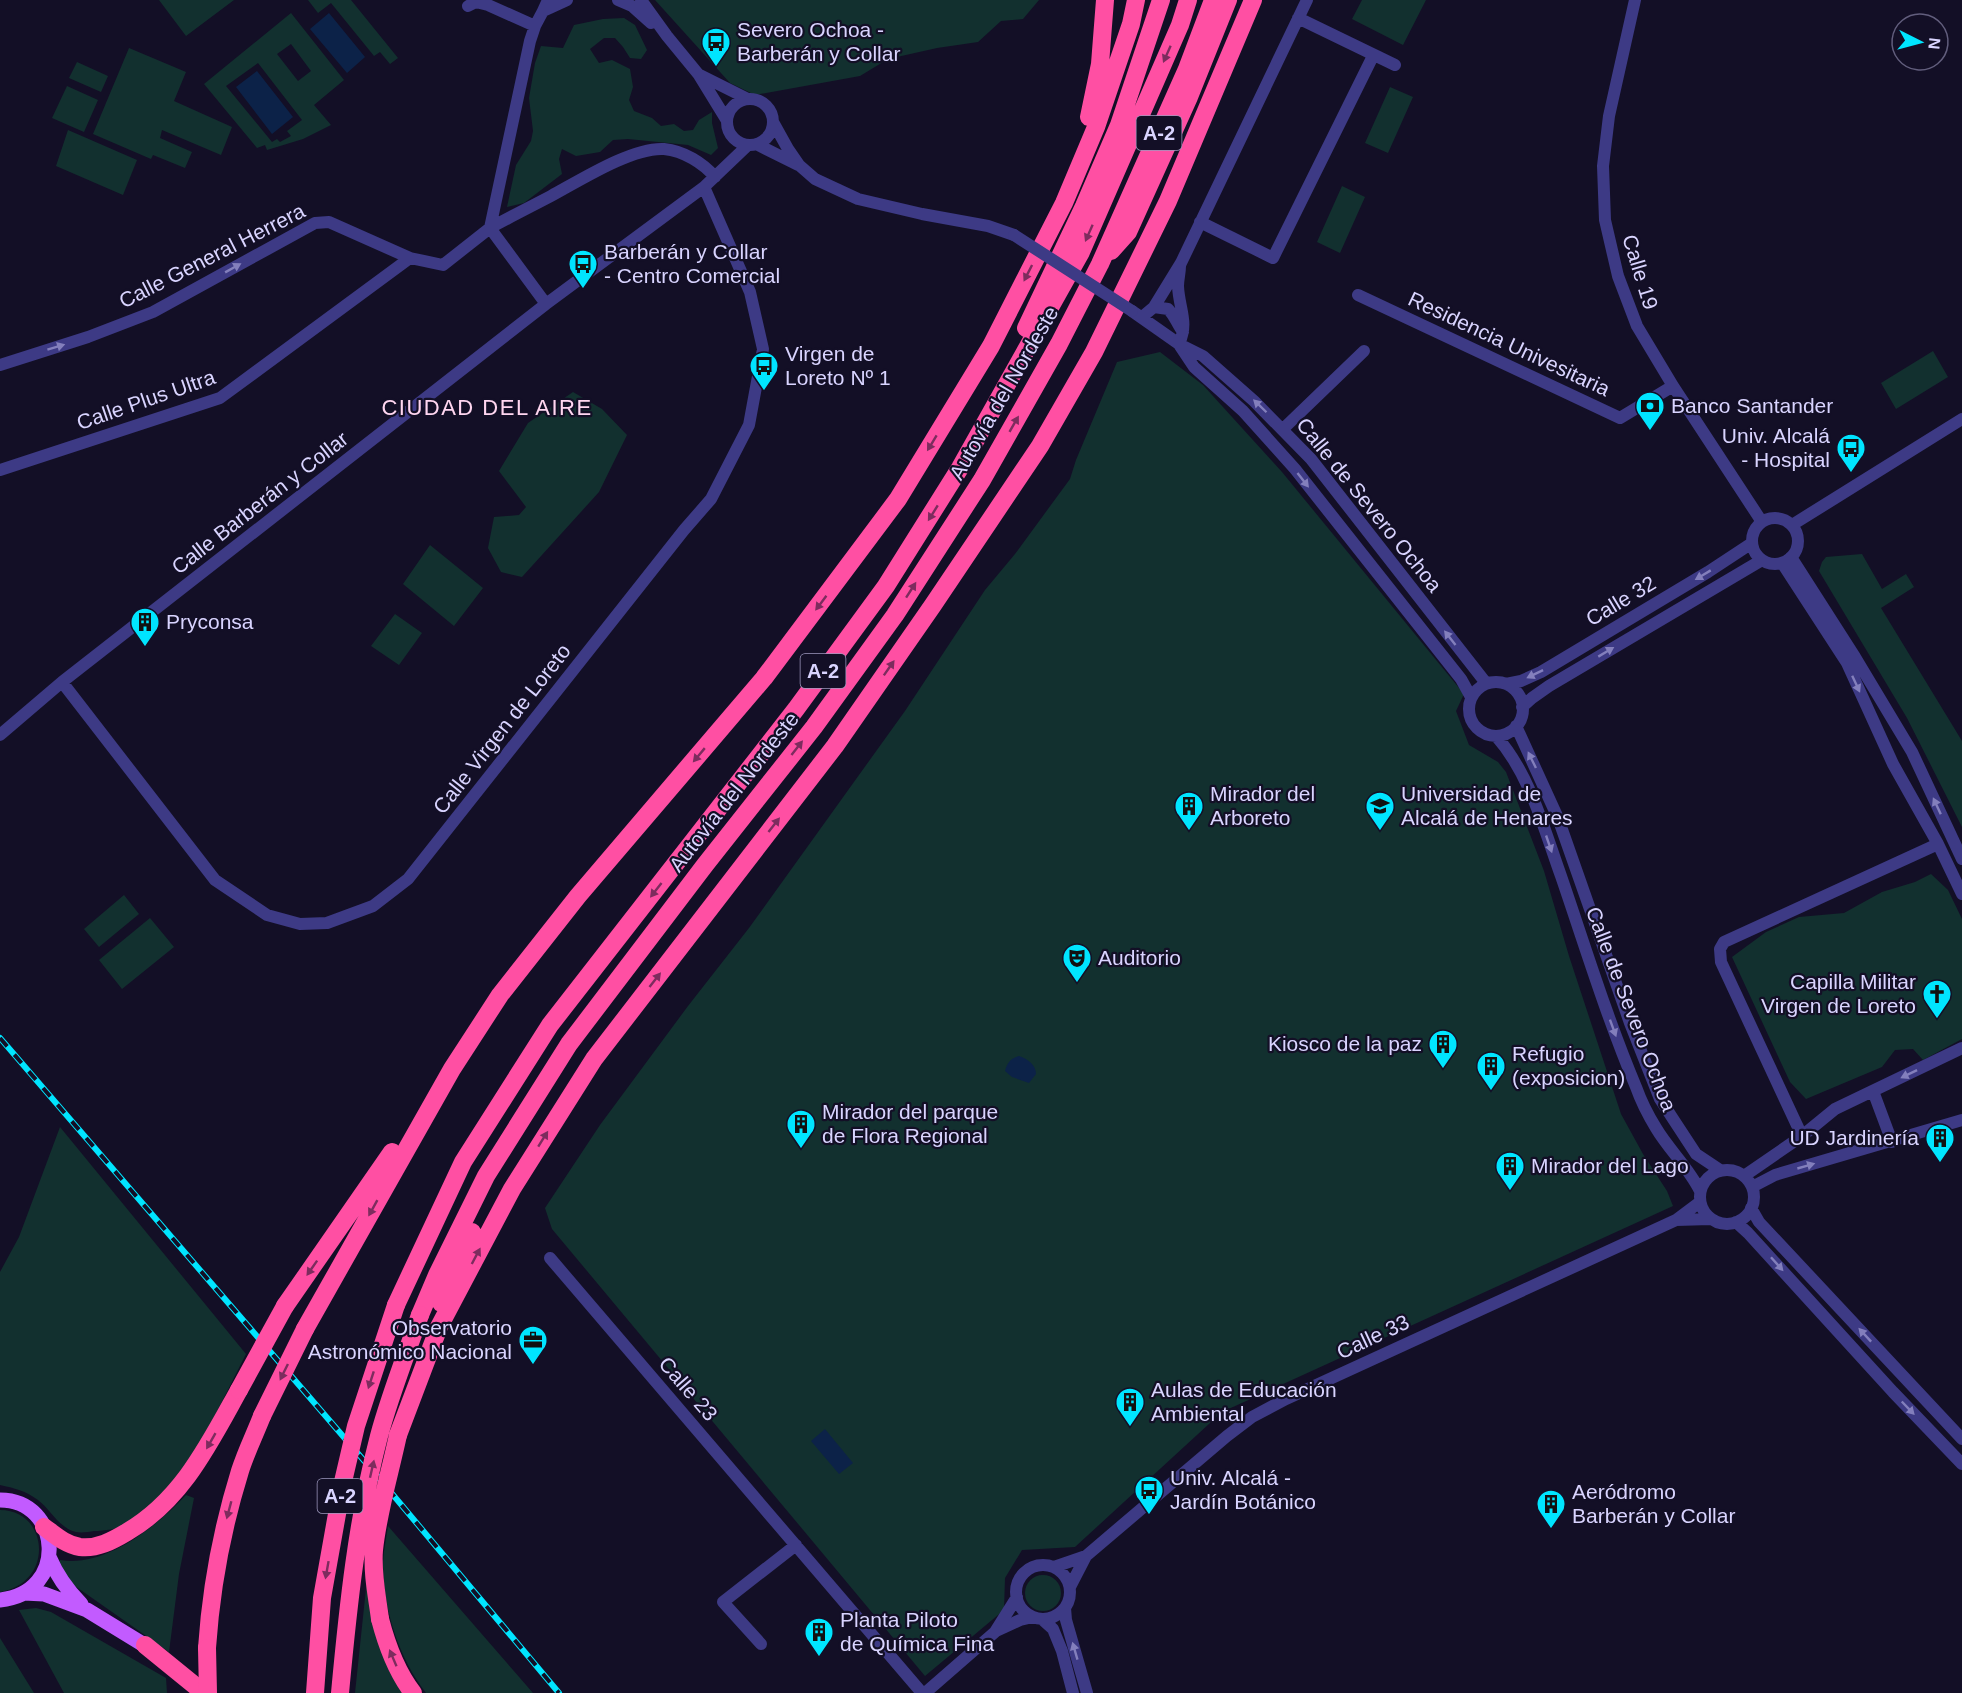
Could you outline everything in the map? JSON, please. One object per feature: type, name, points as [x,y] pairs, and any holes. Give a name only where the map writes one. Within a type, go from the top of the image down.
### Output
[{"type":"highway","points":[[1064,203],[1091,111],[1100,64],[1105,0]]},
{"type":"highway","points":[[44,1527],[59,1539],[79,1547],[95,1546],[110,1542],[146,1522],[174,1494],[196,1467],[285,1306],[380,1170],[462,1038],[500,995],[578,896],[764,678],[898,499],[992,346],[1064,203],[1096,127],[1131,24],[1136,0]]},
{"type":"highway","points":[[960,468],[1084,206],[1119,125],[1161,0]]},
{"type":"highway","name":"A-2","points":[[315,1693],[322,1598],[342,1486],[356,1426],[396,1305],[463,1162],[550,1025],[803,699],[886,586],[960,468],[1081,252],[1180,26],[1188,0]]},
{"type":"highway","name":"A-2","points":[[1100,264],[1187,69],[1213,0]]},
{"type":"highway","points":[[1100,264],[1128,232],[1189,98],[1228,0]]},
{"type":"highway","points":[[431,1322],[594,1059],[835,746],[1040,446],[1094,352],[1168,201],[1253,0]]},
{"type":"highway","name":"Autovía del Nordeste","points":[[431,1322],[437,1275],[486,1176],[569,1044],[705,865],[814,727],[895,615],[982,480],[1059,344],[1100,264]]},
{"type":"highway","points":[[206,1693],[209,1618],[220,1545],[240,1470],[262,1416],[305,1329],[452,1069],[500,995]]},
{"type":"highway","points":[[413,1693],[395,1664],[386,1641],[380,1619],[375,1582],[374,1550],[398,1436],[431,1322],[451,1275],[497,1180],[569,1044]]},
{"type":"highway","name":"A-2","points":[[340,1693],[348,1602],[363,1507],[380,1435],[431,1322]]},
{"type":"highway","points":[[145,1645],[206,1693]]},
{"type":"main road","points":[[0,1500],[22,1505],[35,1514],[44,1527],[49,1541],[49,1557],[55,1573],[65,1588],[87,1610]]},
{"type":"main road","points":[[0,1600],[24,1593],[41,1578],[49,1557]]},
{"type":"main road","points":[[24,1593],[44,1594],[87,1610],[220,1693]]},
{"type":"street","points":[[546,304],[490,228],[535,26],[546,6],[567,0]]},
{"type":"street","points":[[618,0],[632,6],[667,36]]},
{"type":"street","points":[[641,0],[699,75],[726,119],[731,137],[735,141],[752,145],[767,138],[774,122],[766,105],[761,101],[748,99],[699,75]]},
{"type":"street","points":[[1137,314],[1154,307],[1181,263],[1307,0]]},
{"type":"street","name":"Calle 19","points":[[1635,0],[1610,116],[1603,166],[1605,220],[1618,276],[1637,326],[1673,386],[1762,522]]},
{"type":"street","points":[[468,6],[476,2],[488,5],[535,26]]},
{"type":"street","points":[[1298,18],[1395,65]]},
{"type":"street","points":[[1200,222],[1273,258],[1373,56]]},
{"type":"street","points":[[726,119],[735,104],[748,99]]},
{"type":"street","name":"Calle de Severo Ochoa","points":[[774,122],[799,165],[815,179],[858,200],[988,226],[1014,235],[1137,314],[1181,339],[1203,356],[1254,401],[1311,459],[1486,683]]},
{"type":"street","points":[[725,166],[731,137]]},
{"type":"street","name":"Calle de Severo Ochoa","points":[[752,145],[799,165]]},
{"type":"street","name":"Calle Barberán y Collar","points":[[0,735],[62,682],[546,304],[704,187],[725,166],[752,145]]},
{"type":"street","points":[[490,228],[609,165],[642,152],[664,149],[682,154],[704,165],[715,177]]},
{"type":"street","name":"Calle Virgen de Loreto","points":[[62,682],[215,880],[267,915],[300,924],[327,922],[373,906],[400,886],[408,879],[677,538],[711,499],[749,425],[762,349],[750,292],[704,187]]},
{"type":"street","name":"Calle General Herrera","points":[[0,365],[88,337],[153,312],[315,223],[329,222],[410,258],[443,265],[490,228]]},
{"type":"street","name":"Calle Plus Ultra","points":[[0,470],[220,398],[410,258]]},
{"type":"street","points":[[1181,263],[1178,287],[1184,318],[1181,339]]},
{"type":"street","name":"Residencia Univesitaria","points":[[1358,295],[1620,418],[1673,386]]},
{"type":"street","name":"Calle de Severo Ochoa","points":[[1154,307],[1168,309],[1175,316],[1181,339],[1194,367],[1243,411],[1295,469],[1461,679],[1471,698]]},
{"type":"street","points":[[1283,429],[1364,351]]},
{"type":"street","points":[[1792,525],[1962,419]]},
{"type":"street","points":[[1781,518],[1792,525],[1798,536],[1798,542],[1786,560],[1775,564],[1762,560],[1757,555],[1752,543],[1754,531],[1762,522],[1781,518]]},
{"type":"street","name":"Calle 32","points":[[1506,684],[1521,681],[1541,672],[1752,543]]},
{"type":"street","name":"Calle 32","points":[[1522,707],[1549,686],[1762,560]]},
{"type":"street","points":[[1786,560],[1847,663],[1893,764],[1938,844],[1962,894]]},
{"type":"street","points":[[1786,560],[1855,657],[1912,752],[1962,859]]},
{"type":"street","points":[[1486,683],[1506,684],[1518,693],[1522,707],[1520,720],[1511,731],[1496,736],[1480,731],[1474,725],[1469,711],[1471,698],[1486,683]]},
{"type":"street","name":"Calle de Severo Ochoa","points":[[1516,726],[1558,818],[1656,1092],[1696,1154],[1720,1170]]},
{"type":"street","name":"Calle de Severo Ochoa","points":[[1496,736],[1507,750],[1526,784],[1542,823],[1613,1029],[1645,1108],[1656,1128],[1694,1180],[1700,1196]]},
{"type":"street","points":[[1802,1136],[1721,962],[1720,948],[1725,942],[1938,844]]},
{"type":"street","points":[[1744,1176],[1802,1136],[1835,1109],[1962,1048]]},
{"type":"street","points":[[1873,1091],[1892,1142]]},
{"type":"street","points":[[1752,1187],[1774,1174],[1892,1142],[1962,1120]]},
{"type":"street","points":[[1720,1170],[1737,1172],[1744,1176],[1752,1187],[1753,1202],[1747,1214],[1736,1222],[1725,1224],[1710,1219],[1704,1211],[1700,1196],[1704,1182],[1711,1174],[1720,1170]]},
{"type":"street","name":"Calle 33","points":[[1054,1567],[1086,1556],[1252,1417],[1286,1399],[1676,1220],[1700,1196]]},
{"type":"street","points":[[1751,1208],[1759,1222],[1962,1439]]},
{"type":"street","name":"Calle 33","points":[[1676,1220],[1710,1219]]},
{"type":"street","points":[[1736,1222],[1962,1464]]},
{"type":"street","name":"Calle 23","points":[[550,1258],[924,1693]]},
{"type":"street","points":[[761,1644],[723,1602],[796,1545]]},
{"type":"street","name":"Calle 33","points":[[1070,1587],[1086,1556]]},
{"type":"street","points":[[924,1693],[995,1632],[1020,1620],[1059,1614],[1070,1598],[1067,1579],[1054,1567],[1045,1565],[1029,1569],[1019,1581],[1017,1597],[995,1632]]},
{"type":"street","points":[[1017,1597],[1025,1613],[1038,1618],[1053,1629],[1062,1651],[1073,1693]]},
{"type":"street","points":[[1065,1608],[1066,1620],[1087,1693]]},
{"type":"green space","points":[[159,0],[234,0],[186,36]]},
{"type":"green space","points":[[308,0],[351,0],[398,58],[390,64],[380,52],[374,56],[331,3],[318,13]]},
{"type":"green space","points":[[655,0],[1039,0],[1023,19],[1001,21],[978,42],[888,59],[860,76],[755,95],[730,83]]},
{"type":"green space","points":[[1362,0],[1426,0],[1403,45],[1352,19]]},
{"type":"green space","points":[[291,13],[344,80],[314,105],[331,125],[303,139],[267,150],[265,145],[257,148],[204,84]],"holes":[[[291,44],[311,71],[298,81],[277,54]],[[258,63],[302,120],[287,131],[291,136],[280,142],[277,139],[272,142],[226,86]]]},
{"type":"green space","points":[[624,18],[635,25],[647,50],[641,59],[630,58],[615,38],[604,38],[590,49],[599,63],[612,60],[630,69],[633,87],[629,100],[634,111],[652,118],[661,126],[674,124],[684,131],[693,130],[699,120],[712,112],[712,123],[718,148],[711,155],[688,145],[628,139],[613,140],[600,152],[576,156],[562,149],[559,159],[562,174],[524,203],[507,207],[516,165],[531,141],[533,131],[529,98],[535,63],[541,46],[563,48],[574,25],[603,19]]},
{"type":"green space","points":[[129,48],[186,72],[174,101],[232,127],[221,155],[162,130],[160,138],[192,152],[185,168],[153,155],[151,159],[93,134]]},
{"type":"green space","points":[[77,62],[108,76],[101,92],[69,78]]},
{"type":"green space","points":[[67,86],[98,100],[84,132],[52,118]]},
{"type":"green space","points":[[1390,87],[1413,97],[1388,153],[1365,143]]},
{"type":"green space","points":[[68,130],[137,160],[123,195],[56,166]]},
{"type":"green space","points":[[1342,186],[1365,197],[1340,253],[1317,242]]},
{"type":"green space","points":[[1933,351],[1948,377],[1896,409],[1881,383]]},
{"type":"green space","points":[[1160,352],[1203,385],[1282,472],[1464,694],[1456,711],[1469,745],[1498,762],[1506,772],[1544,871],[1569,956],[1621,1114],[1667,1191],[1673,1206],[1222,1412],[1075,1547],[1022,1550],[1005,1578],[1004,1610],[925,1676],[552,1229],[545,1208],[600,1125],[749,928],[905,711],[985,590],[1015,554],[1070,479],[1117,362]]},
{"type":"green space","points":[[573,392],[602,409],[627,435],[599,492],[522,577],[501,572],[488,548],[494,517],[519,515],[526,507],[499,471],[528,423]]},
{"type":"green space","points":[[430,545],[483,588],[454,626],[403,584]]},
{"type":"green space","points":[[1862,554],[1882,589],[1906,574],[1914,587],[1881,608],[1962,741],[1962,827],[1907,718],[1819,571],[1826,557]]},
{"type":"green space","points":[[395,614],[422,633],[399,665],[371,646]]},
{"type":"green space","points":[[1931,874],[1948,890],[1962,919],[1962,1039],[1923,1060],[1913,1049],[1895,1050],[1882,1067],[1806,1099],[1790,1082],[1732,957],[1766,932],[1799,917],[1844,913],[1882,892],[1915,882]]},
{"type":"green space","points":[[124,895],[139,914],[99,947],[84,929]]},
{"type":"green space","points":[[150,918],[174,947],[122,989],[99,960]]},
{"type":"green space","points":[[60,1127],[246,1354],[199,1444],[169,1487],[130,1523],[109,1530],[76,1532],[70,1530],[29,1494],[0,1485],[0,1272],[19,1237]]},
{"type":"green space","points":[[186,1495],[194,1498],[179,1574],[169,1652],[75,1586],[60,1569],[60,1560],[77,1561],[95,1558],[112,1551],[145,1531]]},
{"type":"green space","points":[[0,1510],[16,1513],[28,1522],[36,1534],[39,1548],[37,1562],[30,1575],[18,1586],[0,1592]]},
{"type":"green space","points":[[388,1526],[533,1693],[426,1693],[408,1665],[401,1649],[386,1600],[383,1567]]},
{"type":"green space","points":[[1043,1575],[1056,1580],[1061,1593],[1056,1606],[1043,1611],[1030,1606],[1025,1593],[1030,1580]]},
{"type":"green space","points":[[367,1579],[404,1693],[355,1693]]},
{"type":"green space","points":[[36,1608],[51,1612],[166,1678],[167,1693],[64,1693],[19,1610]]},
{"type":"green space","points":[[0,1638],[34,1693],[0,1693]]},
{"type":"water","points":[[329,13],[365,57],[347,73],[310,29]]},
{"type":"water","points":[[257,71],[293,117],[272,134],[236,87]]},
{"type":"water","points":[[1019,1056],[1035,1068],[1036,1074],[1029,1083],[1012,1077],[1005,1071],[1010,1061]]},
{"type":"water","points":[[825,1429],[853,1463],[839,1474],[811,1441]]},
{"type":"railway","points":[[0,1038],[373,1471],[559,1693]]},
{"type":"place","name":"Severo Ochoa - Barberán y Collar","points":[[716,68]]},
{"type":"place","name":"Barberán y Collar - Centro Comercial","points":[[583,290]]},
{"type":"place","name":"Virgen de Loreto Nº 1","points":[[764,392]]},
{"type":"place","name":"Banco Santander","points":[[1650,432]]},
{"type":"place","name":"Univ. Alcalá - Hospital","points":[[1851,474]]},
{"type":"place","name":"Pryconsa","points":[[145,648]]},
{"type":"place","name":"Mirador del Arboreto","points":[[1189,832]]},
{"type":"place","name":"Universidad de Alcalá de Henares","points":[[1380,832]]},
{"type":"place","name":"Auditorio","points":[[1077,984]]},
{"type":"place","name":"Capilla Militar Virgen de Loreto","points":[[1937,1020]]},
{"type":"place","name":"Kiosco de la paz","points":[[1443,1070]]},
{"type":"place","name":"Refugio (exposicion)","points":[[1491,1092]]},
{"type":"place","name":"Mirador del parque de Flora Regional","points":[[801,1150]]},
{"type":"place","name":"UD Jardinería","points":[[1940,1164]]},
{"type":"place","name":"Mirador del Lago","points":[[1510,1192]]},
{"type":"place","name":"Observatorio Astronómico Nacional","points":[[533,1366]]},
{"type":"place","name":"Aulas de Educación Ambiental","points":[[1130,1428]]},
{"type":"place","name":"Univ. Alcalá - Jardín Botánico","points":[[1149,1516]]},
{"type":"place","name":"Aeródromo Barberán y Collar","points":[[1551,1530]]},
{"type":"place","name":"Planta Piloto de Química Fina","points":[[819,1658]]},
{"type":"district","name":"CIUDAD DEL AIRE","points":[[487,407]]}]
